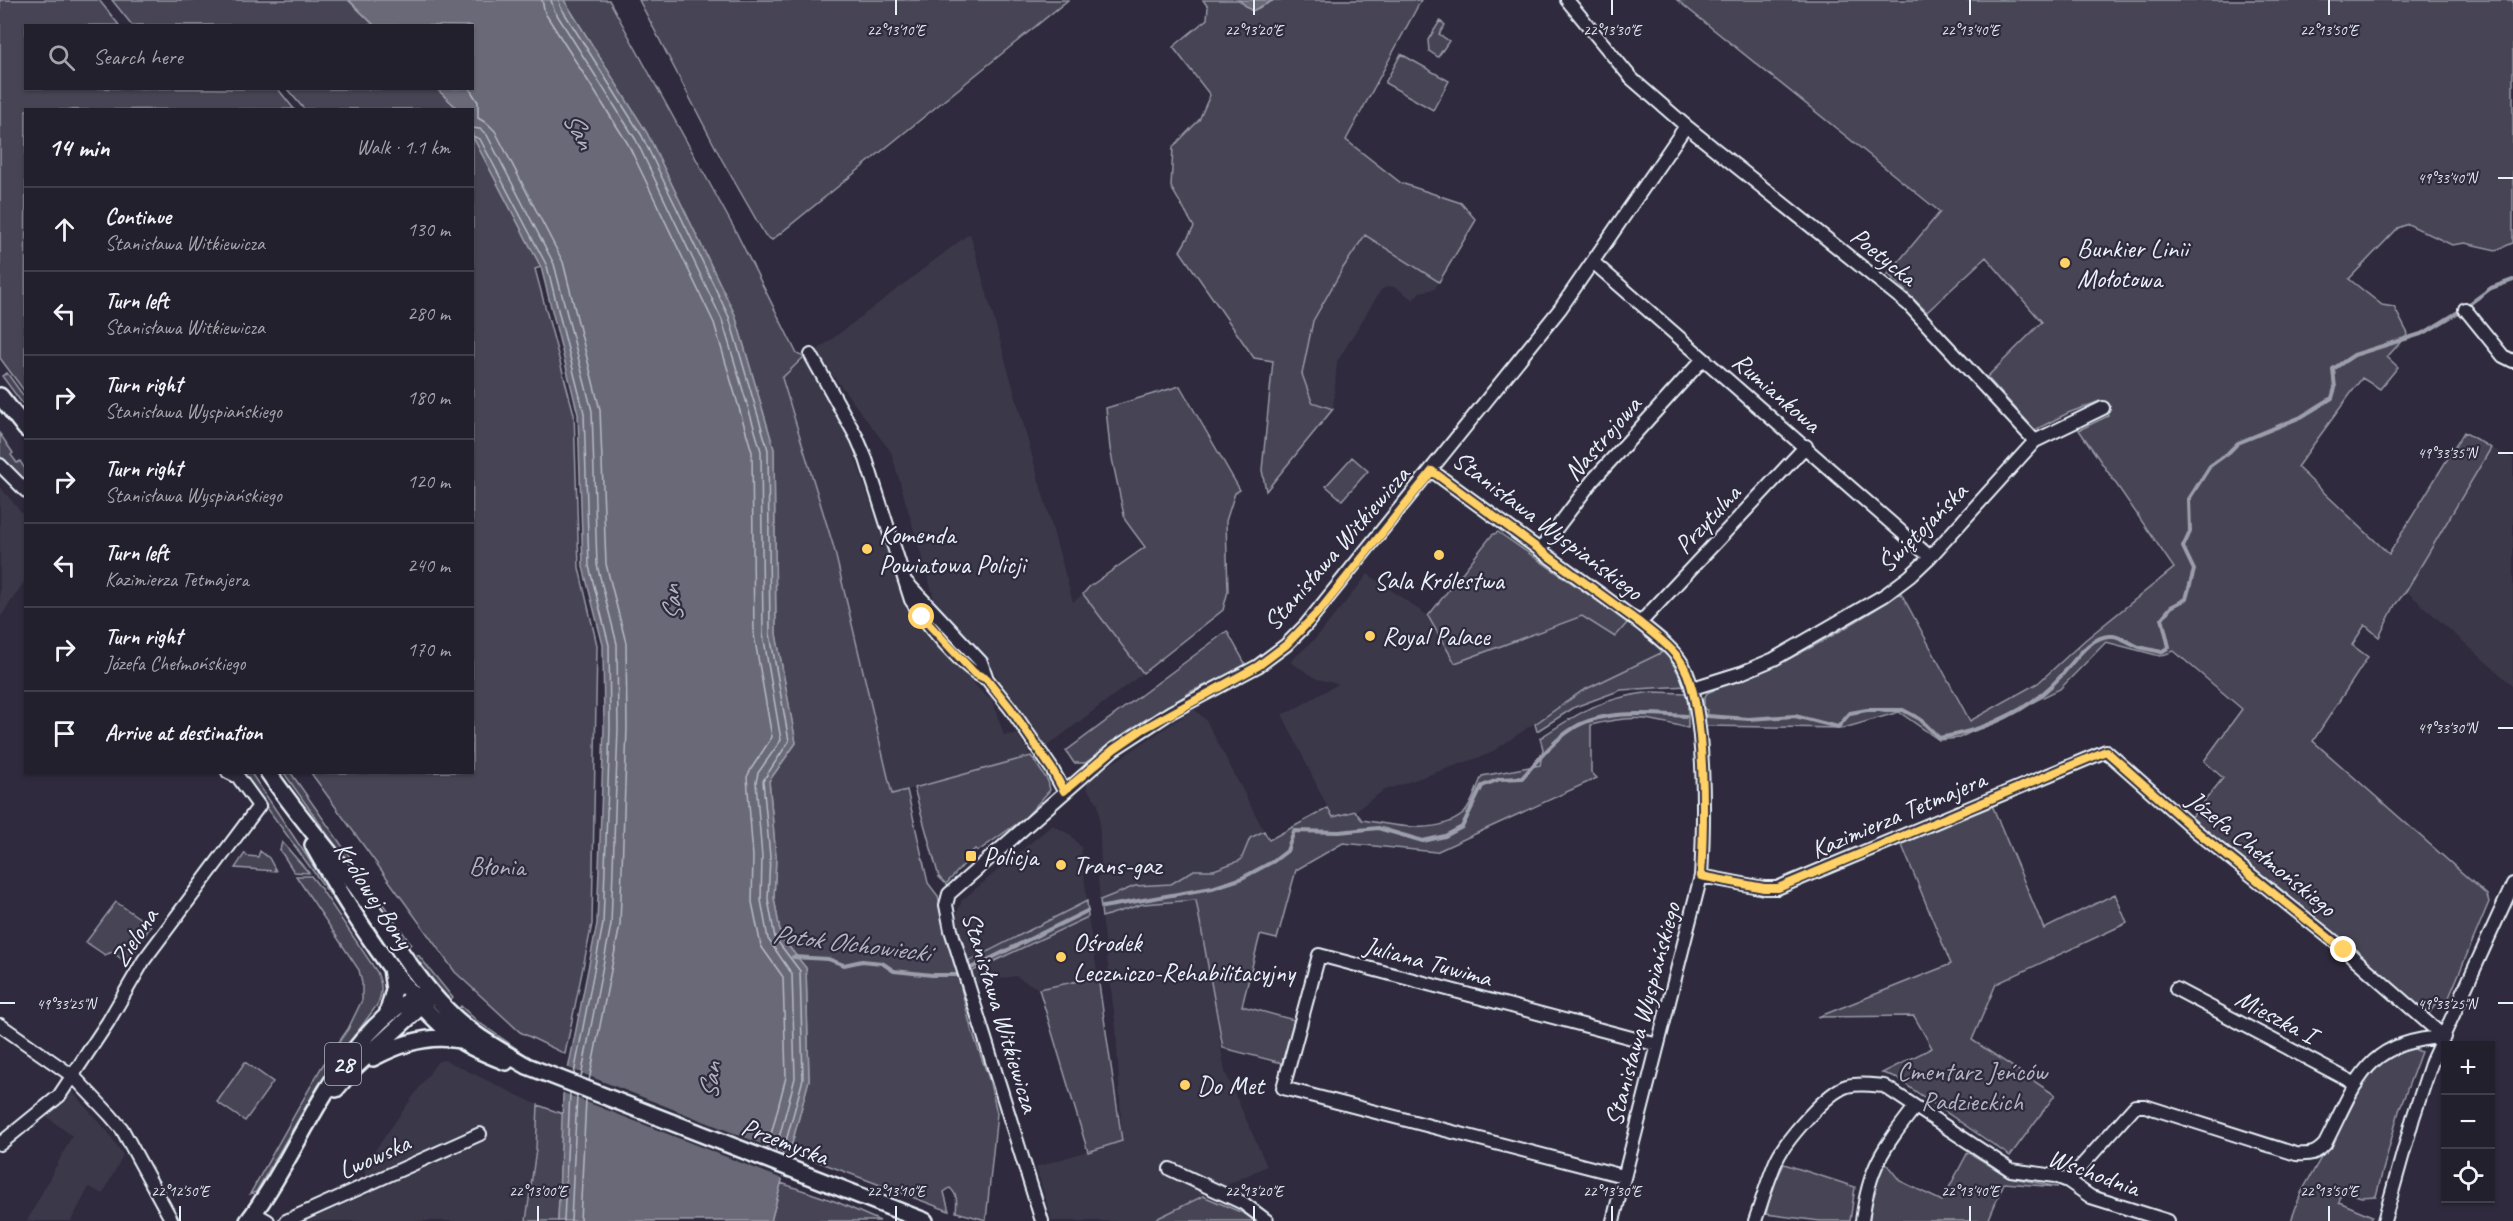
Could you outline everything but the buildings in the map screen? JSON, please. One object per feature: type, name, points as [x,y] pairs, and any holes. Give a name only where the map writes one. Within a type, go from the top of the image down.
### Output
[{"type":"main road","points":[[0,396],[24,426]]},
{"type":"main road","name":"Królowej Bony","points":[[269,774],[329,873],[390,965],[420,1002]]},
{"type":"main road","name":"Królowej Bony","points":[[293,810],[354,885],[415,971]]},
{"type":"main road","points":[[387,1015],[394,990],[390,965]]},
{"type":"main road","points":[[354,1068],[408,1020],[420,1002],[420,987],[415,971]]},
{"type":"main road","name":"Przemyska","points":[[415,971],[447,1011],[480,1036],[532,1069]]},
{"type":"main road","name":"Przemyska","points":[[420,1002],[462,1041],[506,1062],[532,1069],[925,1221]]},
{"type":"main road","name":"28","points":[[251,1217],[350,1054],[387,1015],[405,1003],[420,1002],[434,1004],[447,1011]]},
{"type":"main road","name":"28","points":[[309,1121],[354,1068],[387,1051],[422,1040],[438,1037],[462,1041]]},
{"type":"street","points":[[1567,0],[1632,79],[1686,126]]},
{"type":"street","name":"Stanisława Wyspiańskiego","points":[[1613,1221],[1701,876],[1702,804],[1698,724],[1693,688],[1682,664],[1668,646],[1432,471],[1594,263],[1686,126]]},
{"type":"street","name":"Poetycka","points":[[1686,126],[1908,304],[2035,441]]},
{"type":"street","name":"Rumiankowa","points":[[1594,263],[1806,446],[1930,557]]},
{"type":"street","points":[[2465,309],[2503,356],[2513,361]]},
{"type":"street","points":[[811,355],[857,438],[866,459],[904,580],[981,662],[987,679],[1011,709],[1052,769],[1064,791]]},
{"type":"street","name":"Nastrojowa","points":[[1539,550],[1593,480],[1703,359]]},
{"type":"street","name":"Świętojańska","points":[[1693,688],[1741,673],[1816,636],[1885,595],[1930,557],[2035,441],[2103,408]]},
{"type":"street","name":"Przytulna","points":[[1640,623],[1806,446]]},
{"type":"street","points":[[0,465],[24,489]]},
{"type":"street","name":"Stanisława Witkiewicza","points":[[1042,1221],[951,930],[946,905],[950,894],[1114,749],[1143,729],[1258,666],[1286,645],[1321,609],[1432,471]]},
{"type":"street","name":"Kazimierza Tetmajera","points":[[1701,876],[1764,888],[1778,888],[2106,751]]},
{"type":"street","name":"Józefa Chełmońskiego","points":[[2106,751],[2196,831],[2344,950],[2444,1037]]},
{"type":"street","name":"Zielona","points":[[0,1144],[59,1096],[144,960],[259,806],[238,777],[232,774]]},
{"type":"street","points":[[2384,1221],[2413,1118],[2432,1061],[2513,884]]},
{"type":"street","name":"Juliana Tuwima","points":[[1623,1176],[1283,1088],[1319,956],[1658,1045]]},
{"type":"street","name":"Mieszka I","points":[[2176,989],[2356,1084]]},
{"type":"street","points":[[0,1025],[71,1080],[122,1129],[172,1221]]},
{"type":"street","points":[[2068,1181],[2135,1106],[2145,1106],[2296,1154],[2311,1155],[2318,1152],[2325,1144],[2356,1084],[2371,1061],[2397,1045],[2419,1038],[2444,1037]]},
{"type":"street","name":"Wschodnia","points":[[1755,1221],[1777,1159],[1788,1143],[1831,1096],[1845,1087],[1862,1083],[1884,1086],[2011,1170],[2055,1176],[2068,1181],[2091,1197],[2168,1221]]},
{"type":"street","points":[[1862,1221],[1871,1173],[1880,1154],[1915,1107]]},
{"type":"street","name":"Lwowska","points":[[286,1221],[480,1134]]},
{"type":"street","points":[[1170,1169],[1249,1206],[1267,1221]]},
{"type":"street","points":[[251,1217],[268,1221]]},
{"type":"shaded area","points":[[970,233],[1073,602],[1083,594],[1143,673],[1045,748],[993,670],[937,609],[891,452],[815,352]]},
{"type":"shaded area","points":[[1366,234],[1439,282],[1435,289],[1420,292],[1413,300],[1397,288],[1388,286],[1381,290],[1337,362],[1333,409],[1312,402],[1302,374],[1313,321],[1343,268]]},
{"type":"shaded area","points":[[807,358],[842,419],[910,619],[988,698],[991,697],[1004,735],[1017,734],[1031,756],[892,794],[834,548],[782,377]]},
{"type":"shaded area","points":[[2491,448],[2513,458],[2513,686],[2406,591]]},
{"type":"shaded area","points":[[0,487],[24,515],[24,582],[0,618]]},
{"type":"shaded area","points":[[1368,574],[1428,616],[1455,663],[1583,615],[1614,637],[1628,622],[1665,651],[1582,691],[1489,754],[1383,791],[1355,811],[1332,817],[1282,714],[1338,684],[1317,679],[1290,662],[1317,637]]},
{"type":"shaded area","points":[[1194,709],[1206,720],[1264,831],[1250,838],[1241,860],[1214,870],[1194,870],[1171,884],[1135,886],[1100,900],[1099,812],[1098,803],[1087,789],[1087,780]]},
{"type":"shaded area","points":[[1052,825],[1071,835],[1081,847],[1087,901],[967,962],[957,933],[956,915],[962,900]]},
{"type":"shaded area","points":[[1197,899],[1225,1072],[1267,1166],[1152,1221],[1052,1221],[1036,1167],[1122,1140],[1116,1029],[1102,917],[1143,904]]},
{"type":"shaded area","points":[[1088,917],[1098,977],[1039,989],[1015,976],[977,984],[971,972]]},
{"type":"shaded area","points":[[445,1060],[538,1105],[536,1149],[526,1221],[306,1221],[372,1192],[364,1172],[373,1153],[438,1061]]},
{"type":"shaded area","points":[[70,1089],[108,1132],[123,1155],[103,1194],[89,1187],[71,1221],[27,1221],[72,1136],[43,1114]]},
{"type":"green space","points":[[0,0],[99,0],[118,24],[24,24],[24,90],[279,90],[293,108],[24,108],[24,391],[0,358]]},
{"type":"green space","points":[[112,0],[348,0],[373,24],[131,24]]},
{"type":"green space","points":[[564,0],[609,0],[734,228],[797,354],[804,357],[782,378],[834,548],[892,794],[907,790],[928,883],[938,896],[971,1028],[989,1079],[997,1113],[986,1220],[956,1212],[956,1196],[950,1188],[944,1192],[949,1211],[790,1151],[809,1080],[806,968],[781,937],[774,898],[776,857],[769,781],[796,743],[776,634],[774,449],[735,315],[647,133]]},
{"type":"green space","points":[[639,0],[1068,0],[772,240],[765,235],[722,160]]},
{"type":"green space","points":[[1203,0],[1239,0],[1252,11],[1274,0],[1421,0],[1346,140],[1401,183],[1461,203],[1476,220],[1439,282],[1365,235],[1313,321],[1302,374],[1312,402],[1333,409],[1266,491],[1262,470],[1273,361],[1254,358],[1180,251],[1194,227],[1171,187],[1173,147],[1199,120],[1210,95],[1173,47],[1207,19],[1208,7]]},
{"type":"green space","points":[[1677,0],[2513,0],[2513,243],[2496,250],[2465,243],[2452,245],[2408,224],[2398,228],[2349,279],[2382,305],[2394,307],[2408,334],[2387,357],[2398,367],[2380,389],[2362,378],[2297,467],[2389,554],[2464,432],[2491,448],[2406,591],[2395,605],[2379,637],[2365,625],[2352,645],[2368,657],[2313,741],[2487,895],[2489,902],[2445,1007],[2437,1003],[2426,1017],[2340,938],[2191,818],[2223,778],[2204,761],[2242,709],[2174,651],[2160,656],[2106,642],[2060,689],[1959,738],[1939,740],[1899,712],[1844,728],[1704,726],[1707,710],[1704,709],[1704,699],[1707,693],[1714,690],[1713,687],[1762,671],[1810,648],[1901,593],[1970,721],[2038,683],[2085,640],[2174,568],[2079,430],[2108,416],[2100,401],[2068,413],[2035,430],[1987,377],[2042,322],[1986,257],[1927,312],[1888,274],[1940,212]]},
{"type":"green space","points":[[1440,21],[1445,25],[1439,34],[1449,41],[1438,57],[1429,51],[1428,40]]},
{"type":"green space","points":[[1401,54],[1449,81],[1433,110],[1385,83]]},
{"type":"green space","points":[[288,90],[438,90],[457,108],[303,108]]},
{"type":"green space","name":"Błonia","points":[[474,139],[541,267],[535,269],[574,414],[579,568],[597,645],[592,924],[565,1054],[520,1032],[455,972],[312,774],[474,774]]},
{"type":"green space","points":[[7,373],[24,397],[24,406],[2,376]]},
{"type":"green space","points":[[1180,386],[1240,490],[1235,493],[1226,521],[1228,591],[1223,610],[1143,673],[1083,594],[1089,587],[1145,547],[1125,520],[1110,449],[1106,408]]},
{"type":"green space","points":[[0,434],[13,453],[11,455],[17,463],[20,461],[24,467],[24,485],[0,459]]},
{"type":"green space","points":[[1352,457],[1368,471],[1342,500],[1326,486]]},
{"type":"green space","points":[[1498,532],[1628,622],[1615,637],[1582,616],[1455,663],[1428,616],[1492,535]]},
{"type":"green space","points":[[1227,631],[1247,667],[1192,691],[1085,763],[1074,763],[1066,751]]},
{"type":"green space","points":[[1665,651],[1686,686],[1621,690],[1575,707],[1537,731],[1535,724],[1582,691]]},
{"type":"green space","points":[[1652,692],[1685,693],[1688,696],[1688,728],[1629,718],[1591,725],[1591,772],[1597,778],[1436,852],[1343,843],[1296,870],[1277,939],[1260,935],[1242,1006],[1294,1020],[1282,1063],[1223,1048],[1196,900],[1143,904],[1102,917],[1100,900],[1135,886],[1171,884],[1194,870],[1214,870],[1241,860],[1250,838],[1264,831],[1269,840],[1328,808],[1333,817],[1355,811],[1362,820],[1401,826],[1428,827],[1452,821],[1463,814],[1472,801],[1482,776],[1540,765],[1543,749],[1540,738],[1580,713],[1605,702]]},
{"type":"green space","points":[[1031,756],[1048,781],[1050,790],[1025,818],[978,851],[975,849],[965,858],[967,861],[946,884],[939,877],[914,788]]},
{"type":"green space","points":[[243,774],[252,774],[380,965],[378,966],[331,896]]},
{"type":"green space","points":[[285,774],[292,774],[411,944],[407,947]]},
{"type":"green space","name":"Cmentarz Jeńców Radzieckich","points":[[1992,805],[2044,929],[2115,894],[2127,923],[1996,984],[1972,1040],[2055,1095],[2010,1156],[1893,1076],[1882,1073],[1932,1048],[1914,1016],[1818,1017],[1951,964],[1901,843]]},
{"type":"green space","points":[[282,842],[309,873],[294,872],[280,850]]},
{"type":"green space","points":[[260,851],[269,858],[276,871],[235,868],[245,853],[247,856],[258,857]]},
{"type":"green space","points":[[296,876],[311,876],[319,886],[377,972],[381,992],[377,1005],[318,1086],[256,1192],[250,1194],[321,1068],[348,1029],[362,1000],[359,970]]},
{"type":"green space","points":[[1087,901],[1088,917],[971,972],[967,962]]},
{"type":"green space","points":[[116,902],[151,926],[127,963],[112,952],[105,955],[86,942]]},
{"type":"green space","points":[[413,956],[419,956],[453,998],[449,1002]]},
{"type":"green space","points":[[1098,977],[1122,1141],[1088,1152],[1039,989]]},
{"type":"green space","points":[[461,1006],[477,1021],[529,1057],[490,1036],[457,1010]]},
{"type":"green space","points":[[2410,1047],[2421,1052],[2399,1111],[2376,1196],[2361,1197],[2342,1190],[2339,1202],[2372,1216],[2370,1221],[2291,1221],[2301,1193],[2370,1071],[2389,1057]]},
{"type":"green space","points":[[245,1062],[273,1082],[245,1121],[217,1102]]},
{"type":"green space","points":[[538,1105],[563,1114],[558,1221],[526,1221],[536,1149]]},
{"type":"green space","points":[[1968,1152],[2009,1177],[2058,1187],[2004,1183],[1988,1221],[1868,1221],[1874,1180],[1885,1162],[1900,1181],[1942,1201]]},
{"type":"green space","points":[[1784,1164],[1855,1187],[1850,1221],[1820,1221],[1766,1214],[1772,1189]]},
{"type":"green space","points":[[781,1183],[837,1202],[880,1221],[771,1221]]},
{"type":"green space","points":[[1203,1196],[1245,1214],[1255,1221],[1152,1221]]},
{"type":"water","name":"San","points":[[349,0],[564,0],[647,133],[735,315],[774,449],[776,634],[796,743],[769,781],[776,857],[774,898],[781,937],[806,968],[809,1080],[771,1221],[558,1221],[563,1095],[597,924],[604,728],[603,645],[583,567],[578,414],[541,267],[474,139],[474,108],[457,108],[438,90],[474,90],[474,24],[373,24]]},
{"type":"water","points":[[1239,0],[1274,0],[1252,11]]},
{"type":"pier","points":[[566,1067],[792,1156],[785,1180],[561,1092]]},
{"type":"waterway","points":[[1707,716],[1749,719],[1795,716],[1838,727],[1850,713],[1867,710],[1903,710],[1920,719],[1939,738],[1973,730],[2020,710],[2048,689],[2083,650],[2097,639],[2113,636],[2139,647],[2161,652],[2169,647],[2162,618],[2171,607],[2186,599],[2194,570],[2183,547],[2190,532],[2189,499],[2210,466],[2238,443],[2301,417],[2332,398],[2335,388],[2333,369],[2354,355],[2424,333],[2460,311],[2491,288],[2513,280]]},
{"type":"waterway","name":"Potok Olchowiecki","points":[[1103,907],[1212,888],[1240,879],[1274,861],[1287,851],[1294,831],[1339,832],[1378,828],[1423,841],[1445,836],[1462,827],[1482,786],[1500,779],[1522,778],[1558,739],[1584,723],[1598,718],[1627,714],[1686,716]]},
{"type":"waterway","name":"Potok Olchowiecki","points":[[967,970],[1087,911]]},
{"type":"waterway","name":"Potok Olchowiecki","points":[[793,957],[828,959],[844,965],[862,961],[882,963],[894,971],[956,975]]},
{"type":"place","name":"Bunkier Linii Mołotowa","points":[[2065,263]]},
{"type":"place","name":"Komenda Powiatowa Policji","points":[[867,549]]},
{"type":"place","name":"Sala Królestwa","points":[[1439,555]]},
{"type":"place","name":"Royal Palace","points":[[1370,636]]},
{"type":"place","name":"Policja","points":[[971,856]]},
{"type":"place","name":"Trans-gaz","points":[[1061,865]]},
{"type":"place","name":"Ośrodek Leczniczo-Rehabilitacyjny","points":[[1061,957]]},
{"type":"place","name":"Do Met","points":[[1185,1085]]},
{"type":"route","points":[[922,617],[976,675],[987,679],[1011,709],[1052,769],[1064,791],[1114,749],[1143,729],[1214,688],[1258,666],[1286,645],[1321,609],[1353,566],[1432,471],[1640,623],[1668,646],[1682,664],[1693,688],[1698,724],[1704,832],[1701,876],[1764,888],[1778,888],[2106,751],[2196,831],[2344,950]]}]
